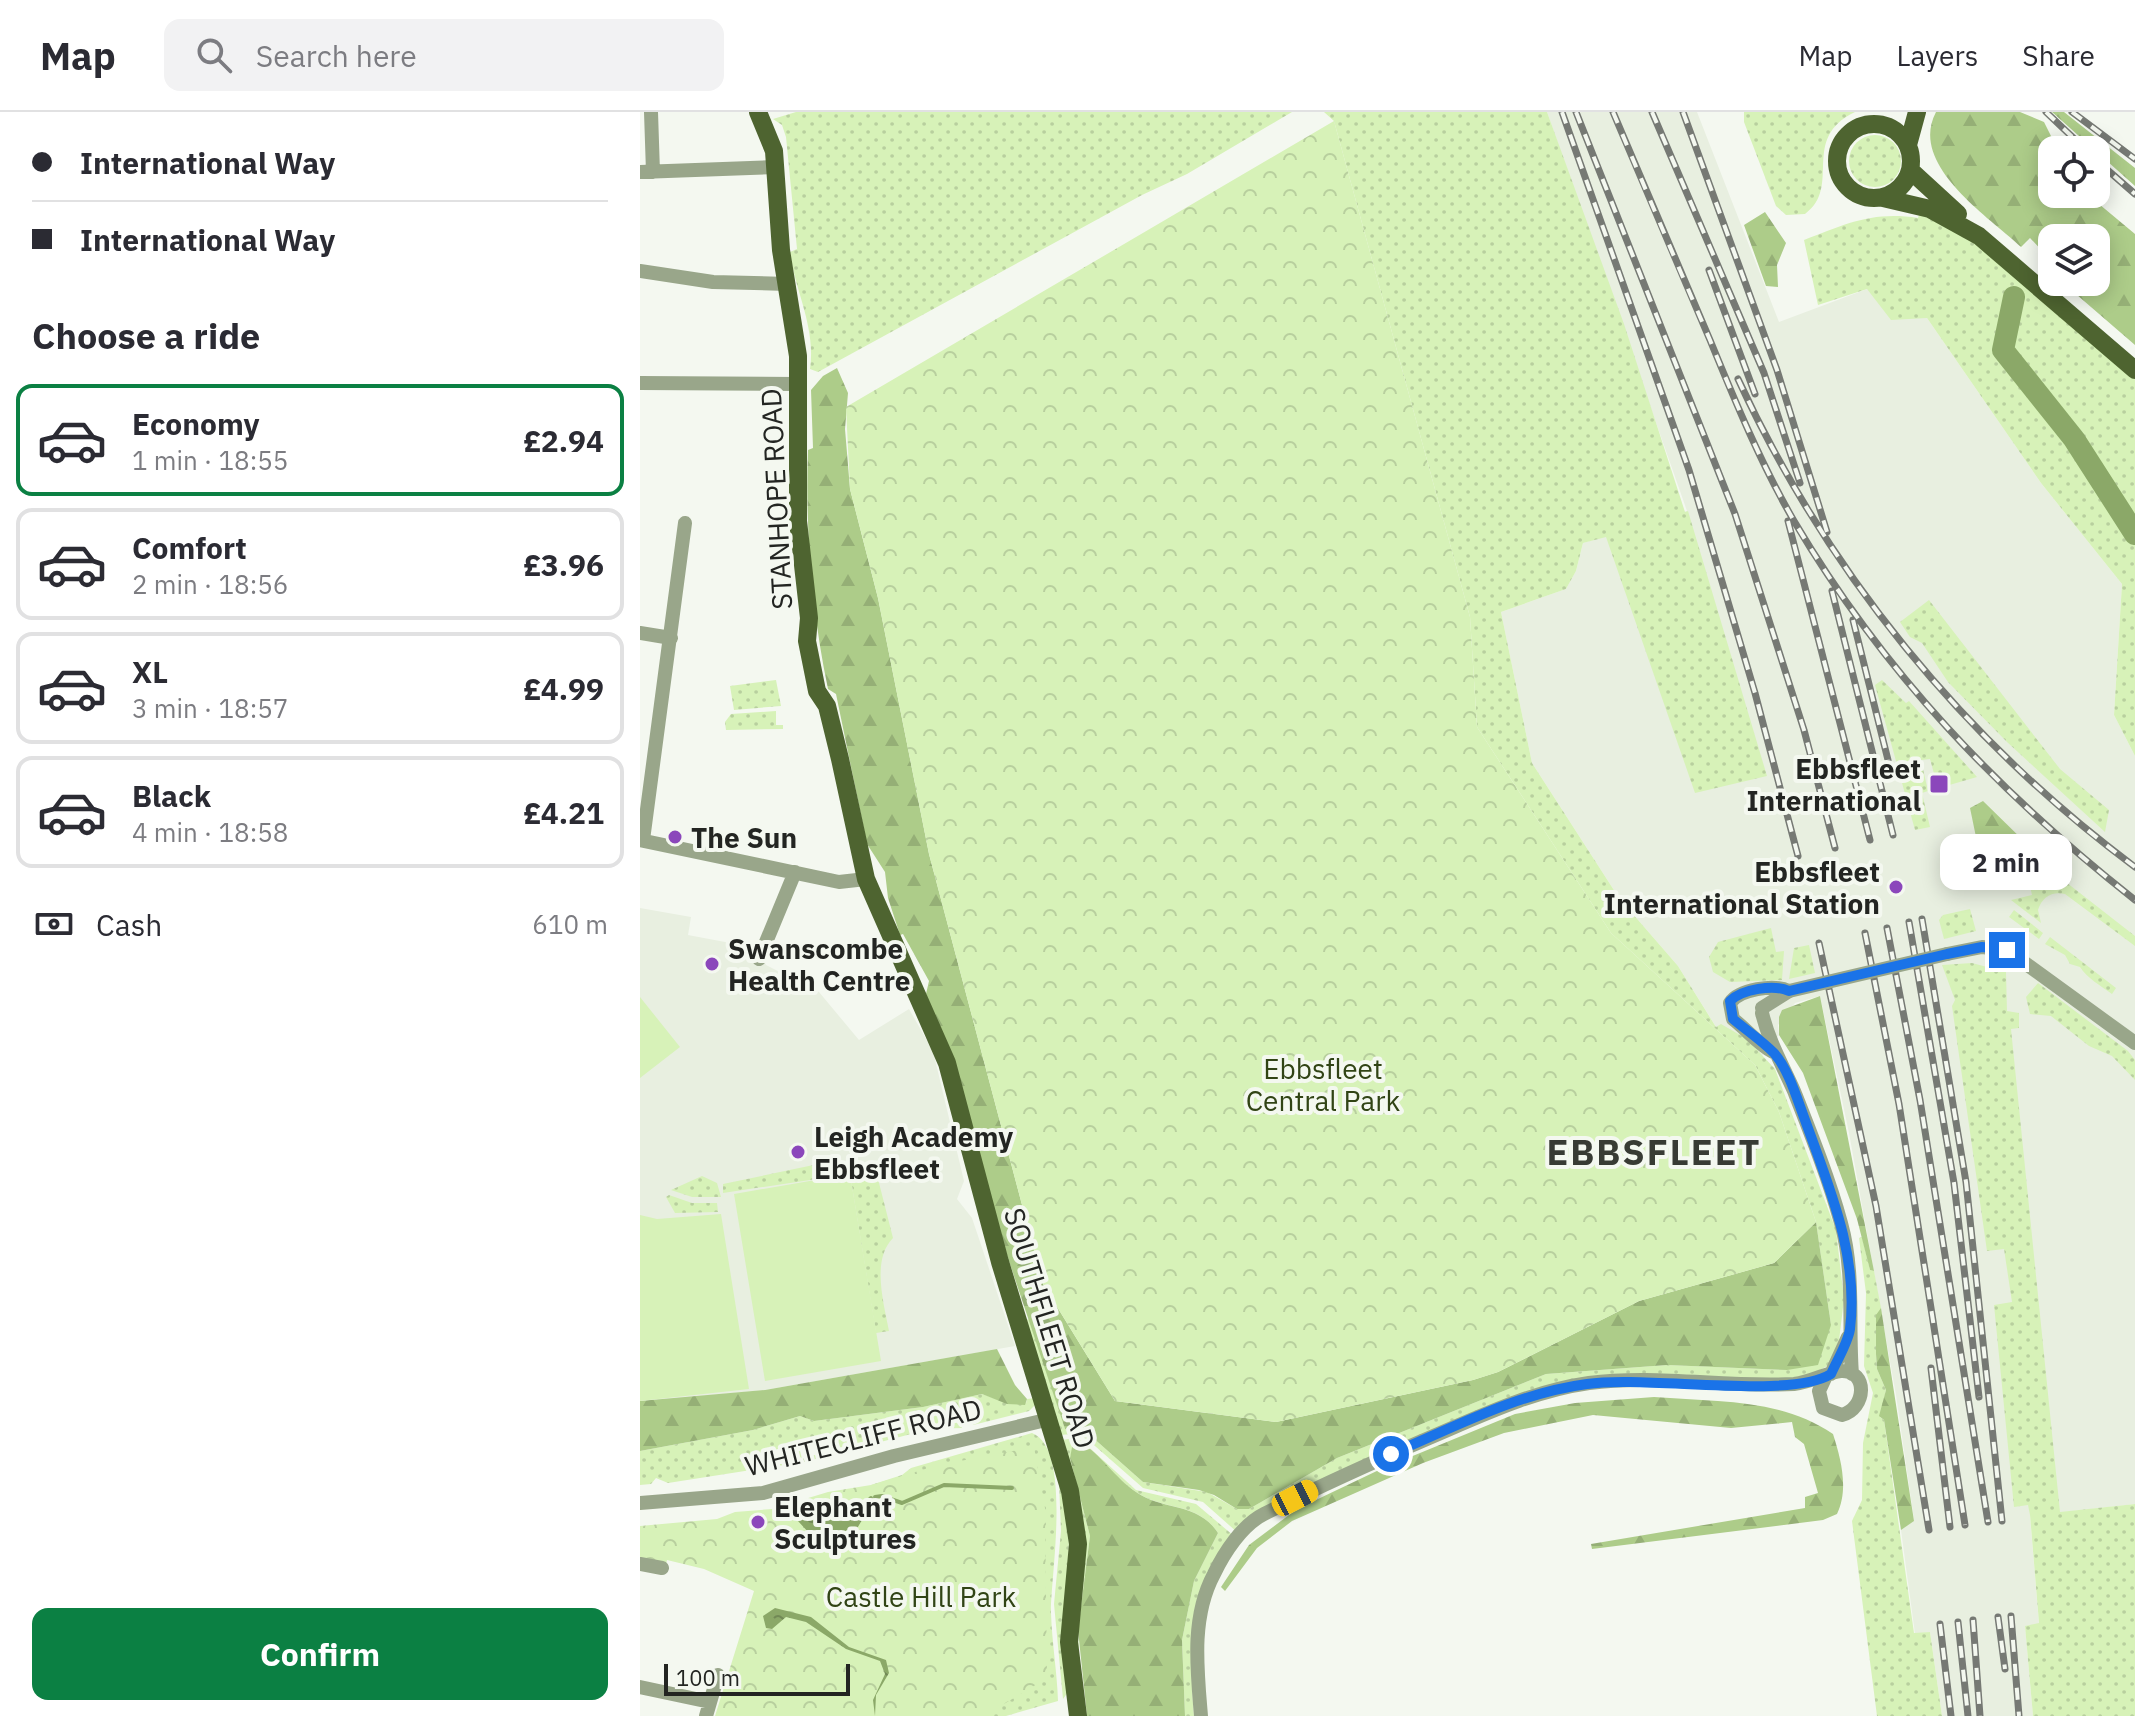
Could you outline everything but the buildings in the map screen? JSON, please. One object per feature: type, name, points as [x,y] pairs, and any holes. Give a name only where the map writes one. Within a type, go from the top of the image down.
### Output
[{"type":"main road","name":"STANHOPE ROAD","points":[[758,112],[773,147],[781,248],[798,356],[798,521],[809,618],[807,639],[817,691],[827,706],[866,879]]},
{"type":"main road","points":[[1890,112],[1851,132],[1841,145],[1839,173],[1855,193],[1930,209],[1979,236],[2135,370]]},
{"type":"main road","points":[[1883,198],[1901,185],[1910,170],[1908,145],[1917,112]]},
{"type":"main road","points":[[1864,125],[1891,128],[1908,145]]},
{"type":"main road","points":[[1910,170],[1974,227],[1979,236]]},
{"type":"main road","name":"SOUTHFLEET ROAD","points":[[866,879],[947,1063],[989,1225],[1050,1419],[1077,1525],[1078,1554],[1069,1642],[1078,1716]]},
{"type":"street","points":[[651,112],[646,172],[775,167]]},
{"type":"street","points":[[640,271],[713,282],[788,284]]},
{"type":"street","points":[[640,383],[797,384]]},
{"type":"street","points":[[685,523],[642,840],[845,883],[866,879]]},
{"type":"street","points":[[640,633],[671,638]]},
{"type":"street","points":[[759,959],[795,872]]},
{"type":"street","points":[[1789,991],[1780,987],[1745,993],[1732,998],[1729,1007],[1735,1021],[1747,1025],[1756,1022],[1762,1010],[1789,991],[1982,947],[2007,950],[2135,1043]]},
{"type":"street","points":[[1745,993],[1758,996],[1773,1052],[1795,1095],[1842,1225],[1851,1285],[1848,1337],[1852,1374],[1861,1385],[1861,1398],[1855,1409],[1844,1415],[1829,1412],[1820,1403],[1819,1389],[1848,1337]]},
{"type":"street","points":[[1747,1025],[1751,1035],[1773,1052]]},
{"type":"street","points":[[1201,1716],[1196,1627],[1203,1599],[1225,1555],[1264,1514],[1321,1485],[1501,1407],[1549,1391],[1618,1381],[1776,1384],[1841,1371],[1852,1374]]},
{"type":"street","name":"WHITECLIFF ROAD","points":[[640,1503],[763,1493],[894,1456],[1050,1419]]},
{"type":"street","points":[[640,1564],[662,1568]]},
{"type":"street","points":[[640,1687],[708,1709],[718,1675]]},
{"type":"shaded area","points":[[1547,112],[1697,112],[1779,322],[1867,289],[1927,318],[2041,483],[2122,584],[2114,715],[2135,756],[2135,1504],[2030,1516],[2039,1624],[2025,1626],[2033,1716],[1942,1716],[1930,1632],[1915,1634],[1901,1530],[1914,1520],[1896,1395],[1849,1133],[1820,996],[1795,1003],[1778,1025],[1779,1035],[1755,1065],[1718,1030],[1678,966],[1619,898],[1532,763],[1501,612],[1566,589],[1576,571],[1583,543],[1687,511]]},
{"type":"shaded area","name":"Leigh Academy Ebbsfleet","points":[[640,908],[691,917],[688,935],[757,948],[766,965],[819,992],[859,1040],[909,1009],[933,1051],[964,1181],[957,1199],[972,1218],[1015,1346],[765,1390],[640,1402]]},
{"type":"green space","points":[[796,112],[1292,112],[1187,174],[1142,195],[818,372],[810,369],[808,324],[790,252],[797,249],[786,137],[782,125],[773,119]]},
{"type":"green space","points":[[1324,112],[1547,112],[1624,324],[1685,512],[1688,511],[1767,776],[1695,793],[1606,537],[1583,543],[1576,571],[1566,589],[1501,612],[1532,763],[1619,898],[1678,966],[1716,1027],[1721,1024],[1747,1039],[1775,1069],[1836,1230],[1844,1299],[1839,1341],[1829,1365],[1802,1380],[1663,1375],[1487,1406],[1297,1490],[1238,1533],[1203,1502],[1143,1488],[1087,1439],[1072,1434],[1060,1435],[1025,1320],[1030,1319],[1065,1429],[1091,1436],[1143,1482],[1207,1492],[1237,1509],[1249,1509],[1337,1458],[1546,1374],[1667,1365],[1787,1370],[1831,1325],[1816,1222],[1779,1112],[1755,1065],[1611,933],[1477,727],[1470,617],[1334,121]]},
{"type":"green space","points":[[1744,112],[1855,112],[1838,123],[1829,135],[1821,190],[1816,203],[1805,214],[1786,215],[1776,206],[1744,122]]},
{"type":"green space","points":[[1936,112],[2020,112],[2044,122],[2051,136],[2038,136],[2038,208],[2104,208],[2135,234],[2135,345],[2078,296],[2110,296],[2110,224],[2038,224],[2038,246],[2030,238],[2021,247],[1956,188],[1933,151],[1930,132]]},
{"type":"green space","points":[[2052,112],[2064,112],[2094,136],[2079,136]]},
{"type":"green space","name":"Ebbsfleet Central Park","points":[[1334,121],[1470,617],[1477,727],[1611,933],[1755,1065],[1779,1112],[1816,1222],[1774,1263],[1639,1301],[1498,1372],[1276,1422],[1115,1401],[1043,1284],[929,854],[878,598],[850,489],[846,407]]},
{"type":"green space","points":[[1875,135],[1893,143],[1901,161],[1893,179],[1875,187],[1857,179],[1849,161],[1857,143]]},
{"type":"green space","points":[[2110,148],[2135,168],[2135,186],[2110,164]]},
{"type":"green space","points":[[1920,211],[1952,224],[2135,379],[2135,756],[2114,715],[2122,584],[2041,483],[1927,318],[1891,320],[1867,289],[1818,305],[1804,240],[1846,224],[1873,218],[1918,218]]},
{"type":"green space","points":[[1765,212],[1786,243],[1777,265],[1778,287],[1766,286],[1744,225]]},
{"type":"green space","points":[[837,368],[848,393],[845,429],[850,489],[878,598],[929,854],[1043,1284],[1115,1401],[1276,1422],[1473,1380],[1498,1372],[1639,1301],[1774,1263],[1816,1222],[1831,1325],[1818,1365],[1787,1370],[1667,1365],[1546,1374],[1337,1458],[1249,1509],[1237,1509],[1199,1490],[1143,1482],[1091,1436],[1065,1429],[1003,1243],[955,1066],[926,994],[929,981],[903,934],[900,935],[888,898],[885,872],[867,844],[836,694],[828,689],[811,571],[808,450],[813,448],[811,390],[823,376]]},
{"type":"green space","points":[[1929,600],[2060,769],[2109,810],[2105,832],[2007,742],[1948,682],[1922,643],[1910,637],[1900,622]]},
{"type":"green space","points":[[776,680],[781,706],[734,710],[730,686]]},
{"type":"green space","points":[[1882,680],[1906,703],[1909,701],[1977,777],[1946,786],[1936,781],[1930,759],[1921,760],[1928,791],[1922,793],[1930,827],[1915,830],[1875,685]]},
{"type":"green space","points":[[776,711],[776,725],[783,725],[783,729],[726,730],[725,722],[731,714]]},
{"type":"green space","points":[[1983,801],[2029,846],[2027,854],[1982,866],[1970,808]]},
{"type":"green space","points":[[2044,865],[2135,936],[2135,946],[2065,894],[2052,894],[2045,898],[2038,910],[2041,923],[2011,900],[2032,895],[2026,869]]},
{"type":"green space","points":[[1970,909],[1976,931],[1944,939],[1939,920],[1943,915]]},
{"type":"green space","points":[[2014,910],[2043,933],[2039,939],[2009,917]]},
{"type":"green space","points":[[1771,928],[1776,952],[1784,951],[1782,980],[1730,982],[1713,972],[1709,957],[1718,942]]},
{"type":"green space","points":[[2050,937],[2116,988],[2112,994],[2080,967],[2070,964],[2065,955],[2045,944]]},
{"type":"green space","points":[[1809,945],[1815,973],[1789,979],[1794,948]]},
{"type":"green space","points":[[1972,963],[2006,972],[2007,1011],[2019,1013],[2019,1028],[2011,1029],[2060,1512],[2135,1504],[2135,1716],[2033,1716],[2025,1626],[2039,1623],[2030,1515],[2028,1505],[2014,1507],[1994,1305],[2012,1302],[2004,1249],[1987,1251],[1952,1006],[1955,1000],[1942,965]]},
{"type":"green space","points":[[2038,983],[2128,1051],[2135,1060],[2135,1080],[2112,1056],[2089,1046],[2051,1016],[2030,1014],[2026,997]]},
{"type":"green space","points":[[1820,996],[1874,1271],[1870,1270],[1857,1219],[1803,1073],[1779,1035],[1782,1010]]},
{"type":"green space","points":[[640,997],[680,1047],[640,1078]]},
{"type":"green space","points":[[828,1162],[858,1166],[877,1175],[893,1238],[886,1247],[881,1270],[889,1331],[876,1333],[850,1174],[723,1193],[723,1184]]},
{"type":"green space","points":[[850,1174],[881,1361],[765,1381],[734,1194]]},
{"type":"green space","points":[[702,1176],[717,1183],[721,1197],[692,1197],[671,1190]]},
{"type":"green space","points":[[669,1195],[692,1203],[717,1203],[718,1212],[675,1213],[666,1197]]},
{"type":"green space","points":[[721,1214],[749,1389],[640,1401],[640,1215],[657,1219]]},
{"type":"green space","points":[[1862,1237],[1870,1270],[1874,1271],[1881,1308],[1876,1354],[1877,1369],[1886,1390],[1880,1417],[1884,1420],[1914,1633],[1930,1632],[1942,1716],[1877,1716],[1852,1521],[1862,1500],[1863,1443],[1873,1393],[1864,1366],[1866,1293],[1859,1238]]},
{"type":"green space","points":[[1881,1308],[1914,1521],[1901,1530],[1884,1420],[1879,1416],[1886,1390],[1877,1369],[1876,1354],[1876,1315]]},
{"type":"green space","points":[[997,1349],[1015,1385],[1027,1399],[1025,1405],[1007,1404],[982,1394],[923,1407],[814,1421],[800,1416],[753,1430],[640,1451],[640,1401],[765,1390]]},
{"type":"green space","points":[[982,1394],[1005,1402],[1026,1403],[1027,1399],[1035,1398],[1035,1405],[1029,1411],[973,1425],[971,1416],[979,1410],[978,1403],[951,1410],[953,1416],[962,1418],[962,1428],[930,1429],[793,1465],[791,1457],[795,1452],[800,1451],[802,1459],[824,1452],[819,1437],[771,1451],[772,1458],[782,1458],[784,1465],[668,1483],[656,1478],[651,1484],[640,1485],[640,1451],[753,1430],[800,1416],[814,1421],[923,1407]]},
{"type":"green space","points":[[1654,1397],[1724,1401],[1769,1408],[1813,1422],[1833,1434],[1843,1484],[1837,1514],[1823,1520],[1592,1549],[1591,1544],[1805,1508],[1805,1497],[1818,1493],[1804,1444],[1795,1437],[1792,1422],[1731,1428],[1593,1415],[1504,1433],[1423,1463],[1292,1521],[1257,1548],[1225,1591],[1221,1587],[1249,1545],[1297,1509],[1381,1469],[1515,1414],[1575,1403]]},
{"type":"green space","points":[[1032,1433],[1045,1444],[1056,1488],[1051,1613],[1058,1701],[1006,1716],[955,1716],[871,1485],[902,1475],[911,1468]]},
{"type":"green space","points":[[1075,1438],[1082,1441],[1136,1490],[1196,1504],[1234,1536],[1209,1579],[1196,1622],[1192,1667],[1194,1716],[1185,1716],[1182,1640],[1194,1581],[1218,1533],[1210,1523],[1191,1511],[1136,1492],[1086,1445],[1075,1441],[1070,1458],[1090,1536],[1078,1630],[1080,1681],[1087,1716],[1084,1716],[1075,1641],[1082,1527],[1062,1440]]},
{"type":"green space","points":[[1079,1441],[1136,1492],[1201,1516],[1218,1533],[1194,1581],[1182,1640],[1185,1716],[1087,1716],[1078,1630],[1090,1536],[1070,1458],[1073,1442]]},
{"type":"green space","name":"Castle Hill Park","points":[[1034,1447],[1045,1508],[1047,1678],[984,1716],[715,1716],[754,1591],[704,1569],[667,1560],[666,1565],[640,1559],[640,1526],[717,1519],[735,1512],[772,1509],[939,1465]]},
{"type":"green space","points":[[1059,1483],[1069,1515],[1068,1692],[1063,1699],[1054,1604],[1061,1531]]},
{"type":"water","points":[[822,1506],[839,1513],[852,1506],[861,1508],[865,1515],[849,1542],[809,1533],[798,1521],[806,1510]]},
{"type":"water","points":[[775,1608],[811,1617],[849,1647],[886,1660],[889,1673],[876,1695],[875,1716],[873,1700],[885,1674],[880,1661],[846,1649],[806,1622],[786,1617],[772,1629],[766,1628],[763,1616]]},
{"type":"waterway","name":"EBBSFLEET","points":[[2014,297],[2003,350],[2074,439],[2135,534]]},
{"type":"waterway","points":[[875,1497],[882,1496],[902,1503],[944,1485],[1012,1488]]},
{"type":"waterway","points":[[861,1508],[871,1498]]},
{"type":"railway","points":[[1562,112],[1689,470],[1755,693],[1798,856]]},
{"type":"railway","points":[[1576,112],[1735,514],[1804,730],[1835,848]]},
{"type":"railway","points":[[1613,112],[1760,455],[1794,521],[1829,576],[1866,629],[1946,727],[2036,816],[2135,900]]},
{"type":"railway","points":[[1652,112],[1764,373],[1800,483]]},
{"type":"railway","points":[[1683,112],[1777,370],[1827,532]]},
{"type":"railway","points":[[2046,112],[2071,136]]},
{"type":"railway","points":[[2072,112],[2135,159]]},
{"type":"railway","points":[[2110,172],[2135,194]]},
{"type":"railway","points":[[1709,270],[1755,394]]},
{"type":"railway","points":[[1738,379],[1814,519],[1858,585],[1906,648],[1958,708],[2013,764],[2072,817],[2135,867]]},
{"type":"railway","points":[[1788,521],[1870,840]]},
{"type":"railway","points":[[1832,591],[1893,835]]},
{"type":"railway","points":[[1853,620],[1888,760]]},
{"type":"railway","points":[[1922,919],[1966,1182],[2002,1521]]},
{"type":"railway","points":[[1909,922],[1954,1183],[1979,1397]]},
{"type":"railway","points":[[1887,928],[1920,1100],[1988,1522]]},
{"type":"railway","points":[[1865,933],[1899,1104],[1965,1525]]},
{"type":"railway","points":[[1819,943],[1876,1206],[1929,1530]]},
{"type":"railway","points":[[1931,1368],[1950,1527]]},
{"type":"railway","points":[[2011,1616],[2019,1716]]},
{"type":"railway","points":[[1998,1617],[2005,1669]]},
{"type":"railway","points":[[1973,1620],[1980,1716]]},
{"type":"railway","points":[[1958,1622],[1968,1716]]},
{"type":"railway","points":[[1940,1624],[1951,1716]]},
{"type":"place","name":"Ebbsfleet International","points":[[1939,784]]},
{"type":"place","name":"The Sun","points":[[675,837]]},
{"type":"place","name":"Ebbsfleet International Station","points":[[1896,887]]},
{"type":"place","name":"Swanscombe Health Centre","points":[[712,964]]},
{"type":"place","name":"Leigh Academy Ebbsfleet","points":[[798,1152]]},
{"type":"place","name":"Elephant Sculptures","points":[[758,1522]]},
{"type":"district","name":"EBBSFLEET","points":[[1654,1151]]},
{"type":"route","points":[[1391,1454],[1501,1407],[1569,1387],[1618,1381],[1785,1384],[1814,1381],[1831,1374],[1848,1337],[1851,1319],[1850,1273],[1842,1225],[1789,1080],[1773,1052],[1751,1035],[1747,1025],[1733,1019],[1729,1012],[1730,1001],[1741,993],[1780,987],[1789,991],[1982,947],[2007,950]]}]
